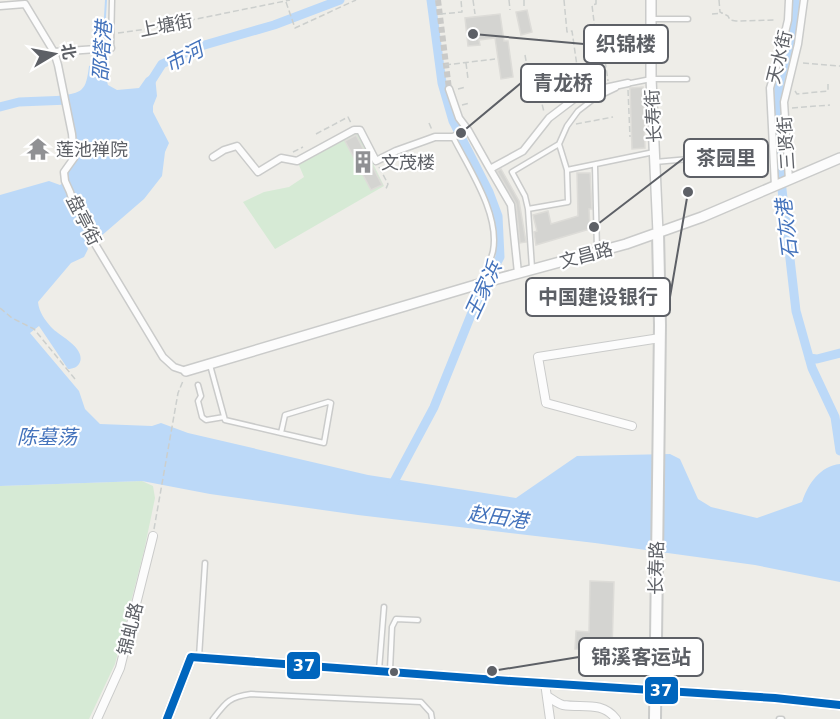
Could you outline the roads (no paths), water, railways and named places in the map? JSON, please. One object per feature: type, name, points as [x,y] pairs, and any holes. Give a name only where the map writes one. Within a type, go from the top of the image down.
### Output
[{"type":"main road","name":"长寿街","points":[[658,233],[659,448]]},
{"type":"main road","name":"长寿路","points":[[655,719],[659,448]]},
{"type":"street","name":"长寿街","points":[[651,0],[651,79],[658,233]]},
{"type":"street","name":"天水街","points":[[782,183],[770,88],[780,78],[789,0]]},
{"type":"street","name":"三贤街","points":[[782,183],[784,109],[780,78],[793,62],[804,0]]},
{"type":"street","name":"盘亭街","points":[[0,6],[26,2],[54,52],[72,134],[74,158],[64,172],[64,181],[74,205],[88,223],[95,244],[163,357],[174,367],[186,372]]},
{"type":"street","points":[[54,52],[106,48]]},
{"type":"street","points":[[490,169],[523,151],[547,121],[582,93],[628,83]]},
{"type":"street","points":[[450,89],[459,118],[511,206],[518,273]]},
{"type":"street","points":[[213,157],[237,146],[258,172],[281,158],[297,160],[354,130],[360,130],[376,161],[435,137],[454,136],[466,131]]},
{"type":"street","name":"文昌路","points":[[186,372],[658,233],[702,217],[840,158]]},
{"type":"street","points":[[632,426],[546,403],[538,357],[660,338]]},
{"type":"street","name":"锦虬路","points":[[97,719],[120,668],[153,536]]},
{"type":"street","points":[[167,719],[195,657],[655,689],[840,705]]},
{"type":"street","points":[[545,683],[550,719]]},
{"type":"street","points":[[547,696],[561,705],[595,706],[606,709],[616,719]]},
{"type":"lane","points":[[106,48],[111,33],[112,0]]},
{"type":"lane","points":[[651,20],[688,19]]},
{"type":"lane","points":[[532,270],[528,209],[525,196],[512,172],[559,144],[567,126],[578,111],[595,98],[628,83],[651,79],[687,79]]},
{"type":"lane","points":[[570,103],[578,111]]},
{"type":"lane","points":[[454,136],[488,208],[492,225],[493,251],[479,284]]},
{"type":"lane","points":[[528,209],[568,202],[567,170],[559,144]]},
{"type":"lane","points":[[567,170],[654,157],[689,159]]},
{"type":"lane","points":[[595,165],[597,252]]},
{"type":"lane","points":[[210,365],[225,420],[324,443],[331,403],[285,415],[281,433]]},
{"type":"lane","points":[[198,385],[201,396],[198,401],[202,417],[206,420],[224,417]]},
{"type":"lane","points":[[195,657],[205,563]]},
{"type":"lane","points":[[379,670],[384,607]]},
{"type":"lane","points":[[390,671],[392,627],[396,619],[418,620]]},
{"type":"lane","points":[[213,719],[225,703],[234,696],[251,693],[421,702],[431,713],[432,719]]},
{"type":"water","points":[[102,65],[108,85],[117,90],[139,88],[146,78],[152,74],[155,76],[157,96],[153,112],[169,143],[165,152],[162,176],[144,199],[100,237],[97,233],[85,241],[88,249],[84,257],[71,263],[38,302],[49,324],[79,351],[81,357],[79,364],[68,369],[39,326],[30,333],[79,391],[85,409],[100,424],[152,426],[161,423],[188,433],[368,475],[516,498],[577,456],[670,454],[680,459],[698,499],[711,507],[757,518],[802,502],[808,489],[821,472],[840,464],[840,582],[755,565],[595,543],[358,515],[210,494],[142,481],[0,486],[0,195],[49,181],[60,185],[66,181],[67,171],[73,162],[77,147],[69,107],[67,104],[59,104],[57,98],[82,89],[89,66]]},
{"type":"waterway","name":"邵塔港","points":[[102,66],[106,0]]},
{"type":"waterway","name":"市河","points":[[148,86],[162,64],[201,46],[274,25],[340,0]]},
{"type":"waterway","name":"王家浜","points":[[389,491],[434,407],[475,305],[500,257],[498,216],[489,192],[453,121],[442,83],[431,0]]},
{"type":"waterway","name":"石灰港","points":[[795,0],[795,21],[779,85],[777,146],[796,311],[812,368],[835,417],[840,451]]},
{"type":"waterway","name":"市河","points":[[0,107],[19,102],[69,100]]},
{"type":"waterway","points":[[809,358],[817,359],[840,353]]},
{"type":"tunnel","points":[[438,0],[449,89]]},
{"type":"place","name":"织锦楼","points":[[473,34]]},
{"type":"place","name":"青龙桥","points":[[461,133]]},
{"type":"place","name":"莲池禅院","points":[[38,149]]},
{"type":"place","name":"文茂楼","points":[[363,162]]},
{"type":"place","name":"中国建设银行","points":[[688,192]]},
{"type":"place","name":"茶园里","points":[[594,227]]},
{"type":"place","name":"锦溪客运站","points":[[492,671]]},
{"type":"water label","name":"陈墓荡","points":[[47,437]]},
{"type":"water label","name":"赵田港","points":[[498,517]]}]
